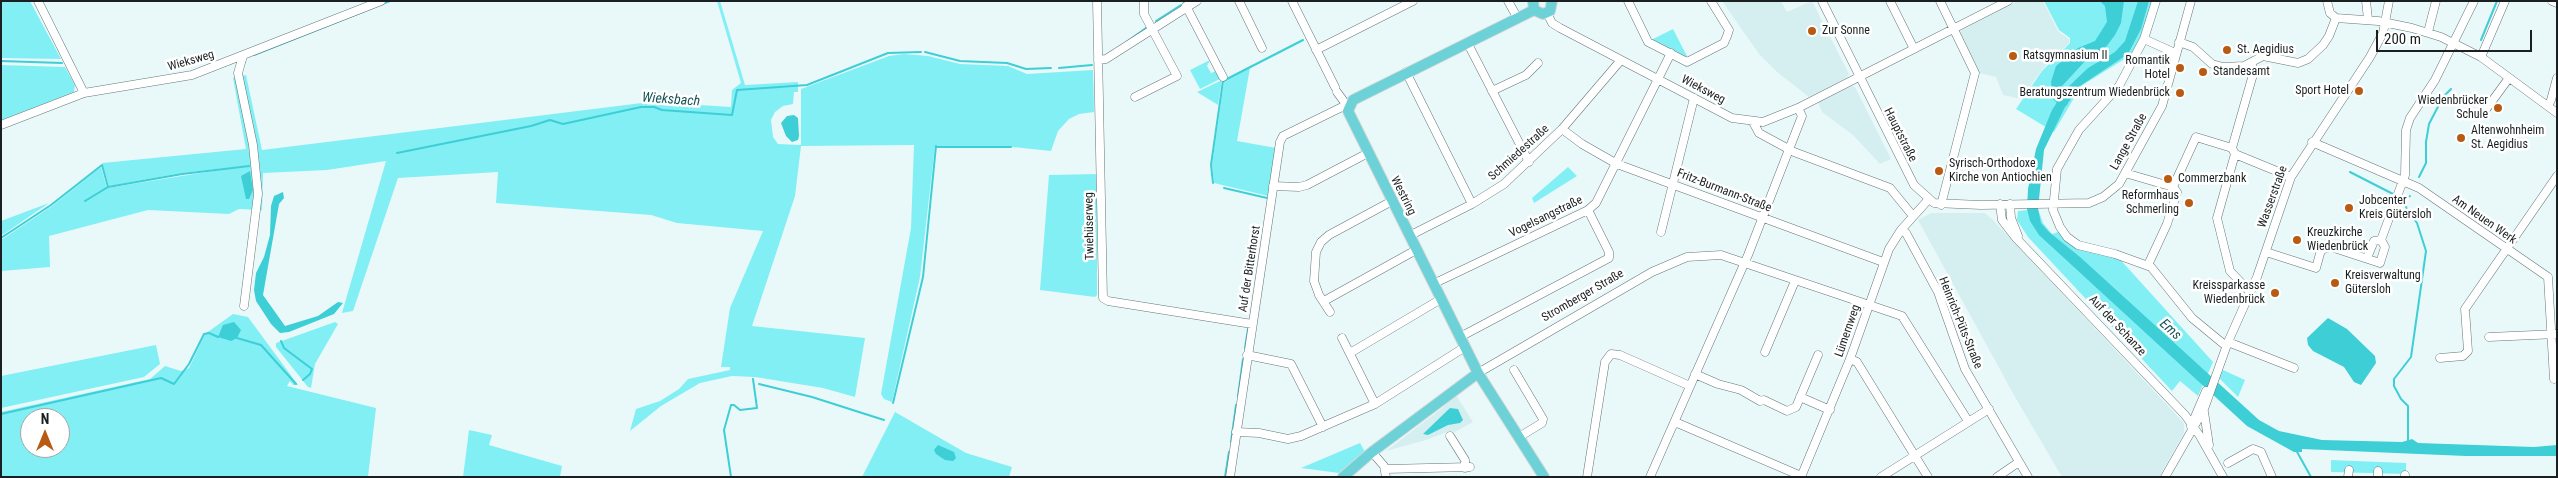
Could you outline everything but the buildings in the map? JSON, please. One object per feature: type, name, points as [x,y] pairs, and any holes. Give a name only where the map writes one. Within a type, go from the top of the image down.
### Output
[{"type":"main road","points":[[1348,107],[1353,100],[1517,18],[1533,5],[1540,14],[1547,13],[1552,7],[1552,1]]},
{"type":"main road","name":"Westring","points":[[1348,107],[1349,116],[1478,373],[1544,477]]},
{"type":"main road","name":"Stromberger Straße","points":[[1343,477],[1372,452],[1478,373]]},
{"type":"street","points":[[38,1],[84,93]]},
{"type":"street","name":"Wieksweg","points":[[1,125],[84,93],[192,75],[382,1]]},
{"type":"street","name":"Twiehüserweg","points":[[1098,1],[1103,298],[1108,301],[1252,324]]},
{"type":"street","points":[[1135,96],[1177,76],[1153,27],[1144,14],[1144,1]]},
{"type":"street","points":[[1098,60],[1106,59],[1196,1]]},
{"type":"street","points":[[1239,1],[1262,48]]},
{"type":"street","points":[[1292,1],[1336,89],[1348,107]]},
{"type":"street","points":[[1316,50],[1413,1]]},
{"type":"street","points":[[1508,1],[1517,18]]},
{"type":"street","points":[[1628,1],[1648,42],[1687,62],[1724,43],[1729,30],[1711,1]]},
{"type":"street","name":"Hauptstraße","points":[[1822,1],[1909,178],[1928,200]]},
{"type":"street","points":[[1890,1],[1914,49]]},
{"type":"street","points":[[1940,1],[1976,73],[1940,204]]},
{"type":"street","name":"Wieksweg","points":[[1547,13],[1552,23],[1560,28],[1732,118],[1753,122],[1772,119],[1798,108],[2008,1]]},
{"type":"street","points":[[2156,1],[2144,39],[2119,86],[2078,130],[2055,176],[2053,204],[2060,227],[2067,237],[2078,245],[2115,254],[2148,265],[2192,318],[2227,344],[2294,368]]},
{"type":"street","name":"Lange Straße","points":[[2010,204],[2089,203],[2103,197],[2119,184],[2162,106],[2175,53],[2192,1]]},
{"type":"street","points":[[2327,1],[2330,13],[2336,18],[2368,19],[2428,32],[2454,43],[2481,58],[2557,113]]},
{"type":"street","points":[[2366,1],[2368,19]]},
{"type":"street","name":"Wasserstraße","points":[[2193,425],[2207,398],[2215,373],[2266,252],[2291,177],[2312,142],[2370,57],[2386,23],[2389,1]]},
{"type":"street","points":[[2428,32],[2436,1]]},
{"type":"street","points":[[2266,252],[2316,268],[2321,250],[2326,248],[2338,249],[2361,259],[2367,258],[2380,263],[2385,247],[2381,240],[2405,175],[2406,130],[2410,118],[2435,80],[2474,1]]},
{"type":"street","points":[[2481,58],[2504,1]]},
{"type":"street","points":[[2552,1],[2557,3]]},
{"type":"street","points":[[1186,6],[1223,77]]},
{"type":"street","points":[[2179,42],[2193,47],[2212,64],[2224,67],[2244,66],[2264,56],[2293,62],[2308,59],[2330,36],[2336,18]]},
{"type":"street","points":[[2144,39],[2175,53]]},
{"type":"street","points":[[1467,42],[1529,162]]},
{"type":"street","name":"Vogelsangstraße","points":[[1433,284],[1588,210],[1602,195],[1670,53]]},
{"type":"street","points":[[244,56],[238,72],[253,145],[258,194],[244,306]]},
{"type":"street","name":"Schmiedestraße","points":[[1409,236],[1472,204],[1504,184],[1562,129],[1621,60]]},
{"type":"street","points":[[225,63],[238,72]]},
{"type":"street","points":[[1492,91],[1526,74],[1538,63]]},
{"type":"street","points":[[2250,292],[2238,282],[2230,271],[2216,218],[2254,71],[2251,63]]},
{"type":"street","points":[[1406,72],[1472,204]]},
{"type":"street","points":[[2484,112],[2509,78]]},
{"type":"street","points":[[2548,106],[2552,100],[2557,78]]},
{"type":"street","points":[[1660,232],[1694,98]]},
{"type":"street","name":"Auf der Bitterhorst","points":[[1230,477],[1280,142],[1283,136],[1342,107],[1348,107]]},
{"type":"street","points":[[1650,477],[1763,218],[1802,116],[1798,108]]},
{"type":"street","points":[[1753,122],[1759,133],[1789,148],[1890,188],[1913,216]]},
{"type":"street","name":"Fritz-Burmann-Straße","points":[[1562,129],[1582,144],[1617,164],[1673,183],[1883,262]]},
{"type":"street","points":[[2148,265],[2167,224],[2175,190],[2196,137],[2291,177]]},
{"type":"street","name":"Am Neuen Werk","points":[[2312,142],[2418,188],[2548,277]]},
{"type":"street","points":[[1273,186],[1299,187],[1307,185],[1368,153]]},
{"type":"street","points":[[2125,173],[2175,190]]},
{"type":"street","points":[[2440,358],[2463,356],[2468,352],[2465,309],[2557,176]]},
{"type":"street","points":[[1928,200],[1940,204],[2010,204]]},
{"type":"street","name":"Lümernweg","points":[[1801,476],[1850,359],[1883,262],[1902,230],[1928,200]]},
{"type":"street","points":[[1330,312],[1319,295],[1314,281],[1316,252],[1321,242],[1329,235],[1392,202]]},
{"type":"street","name":"Auf der Schanze","points":[[2000,204],[2002,220],[2006,227],[2193,425],[2224,477]]},
{"type":"street","name":"Auf der Schanze","points":[[2010,204],[2013,226],[2025,245]]},
{"type":"street","points":[[1460,337],[1609,258],[1609,252],[1588,210]]},
{"type":"street","name":"Heinrich-Püts-Straße","points":[[1902,230],[1906,233],[1938,292],[1965,369],[2028,477]]},
{"type":"street","points":[[2367,258],[2374,241],[2381,240]]},
{"type":"street","points":[[1324,302],[1416,250]]},
{"type":"street","name":"Stromberger Straße","points":[[1478,373],[1627,285],[1672,262],[1711,254],[1744,262],[1902,316],[1968,421]]},
{"type":"street","points":[[2554,379],[2554,334],[2548,277],[2557,274]]},
{"type":"street","points":[[1765,352],[1795,281]]},
{"type":"street","points":[[1350,353],[1441,299]]},
{"type":"street","points":[[2489,338],[2554,334]]},
{"type":"street","points":[[1342,338],[1375,404]]},
{"type":"street","points":[[1236,432],[1259,433],[1288,439],[1323,427],[1375,404],[1465,347]]},
{"type":"street","points":[[1587,477],[1605,362],[1610,354],[1620,355],[1690,386]]},
{"type":"street","points":[[1247,355],[1290,364],[1323,427]]},
{"type":"street","points":[[1695,374],[1718,384],[1741,390],[1752,398],[1787,411],[1796,407],[1818,355]]},
{"type":"street","points":[[1850,359],[1857,362],[1928,477]]},
{"type":"street","points":[[1514,370],[1543,419],[1542,423],[1519,438]]},
{"type":"street","points":[[1800,398],[1830,410]]},
{"type":"street","points":[[2165,477],[2193,425],[2204,409],[2207,398]]},
{"type":"street","points":[[1881,477],[1989,409]]},
{"type":"street","points":[[2204,409],[2210,452]]},
{"type":"street","points":[[1675,422],[1801,476]]},
{"type":"street","points":[[1372,452],[1386,473],[1468,468],[1450,436]]},
{"type":"street","points":[[2228,462],[2253,449],[2261,452],[2272,477]]},
{"type":"street","points":[[1997,477],[2019,462]]},
{"type":"shaded area","points":[[1,1],[30,1],[61,59],[1,58]]},
{"type":"shaded area","points":[[717,1],[720,1],[745,85],[798,82],[798,92],[794,92],[793,104],[783,106],[775,112],[771,120],[773,137],[778,144],[801,145],[801,89],[889,56],[904,54],[928,56],[960,64],[1008,66],[1027,74],[1093,70],[1094,112],[1079,114],[1069,119],[1058,131],[1051,151],[1013,147],[935,146],[920,277],[892,402],[884,399],[881,394],[911,228],[914,145],[801,146],[795,196],[752,326],[865,338],[855,397],[823,388],[755,377],[732,376],[700,383],[661,406],[630,431],[636,409],[660,401],[679,389],[688,379],[730,370],[730,367],[721,367],[730,308],[763,231],[677,223],[651,215],[496,203],[498,172],[398,178],[353,311],[342,313],[386,161],[327,170],[263,173],[262,210],[239,209],[229,214],[148,210],[49,236],[50,267],[1,271],[1,240],[52,206],[101,167],[107,188],[244,166],[182,173],[109,186],[102,163],[246,149],[233,78],[246,75],[262,150],[650,102],[731,107],[732,90],[741,83]]},
{"type":"shaded area","points":[[1722,1],[1781,1],[1787,12],[1812,1],[1849,74],[1847,78],[1809,97],[1777,72],[1759,54]]},
{"type":"shaded area","name":"Ratsgymnasium II","points":[[2017,1],[2043,1],[2058,31],[2069,39],[2069,43],[2042,70],[2021,99],[2003,95],[1996,77],[1979,73],[1959,32]]},
{"type":"shaded area","points":[[2044,1],[2154,1],[2138,47],[2131,55],[2081,86],[2054,132],[2016,109],[2042,71],[2070,43],[2070,38],[2059,30]]},
{"type":"shaded area","points":[[2100,1],[2124,1],[2121,23],[2103,51],[2088,58],[2062,86],[2053,100],[2051,82],[2056,66],[2078,48],[2095,41],[2107,22],[2105,6]]},
{"type":"shaded area","points":[[2138,1],[2149,1],[2141,29],[2128,54],[2080,86],[2065,107],[2044,150],[2038,209],[2041,223],[2049,232],[2080,257],[2259,420],[2279,431],[2322,440],[2402,442],[2412,439],[2418,443],[2534,447],[2557,445],[2557,456],[2466,456],[2302,449],[2302,452],[2294,452],[2247,426],[2039,235],[2030,221],[2027,209],[2028,189],[2036,149],[2052,110],[2065,90],[2088,68],[2115,52],[2125,41]]},
{"type":"shaded area","points":[[1673,29],[1688,58],[1651,40]]},
{"type":"shaded area","points":[[1210,60],[1207,66],[1211,73],[1218,70],[1222,78],[1200,89],[1190,70]]},
{"type":"shaded area","points":[[1,65],[65,67],[75,85],[74,92],[1,121]]},
{"type":"shaded area","points":[[1250,68],[1237,141],[1276,148],[1268,196],[1214,183],[1212,165],[1224,81]]},
{"type":"shaded area","points":[[1222,80],[1218,105],[1197,92]]},
{"type":"shaded area","points":[[1852,86],[1855,87],[1891,159],[1880,164],[1853,135],[1822,112],[1818,102]]},
{"type":"shaded area","points":[[794,115],[798,118],[799,136],[798,140],[792,142],[786,136],[781,123],[787,116]]},
{"type":"shaded area","points":[[1568,167],[1577,176],[1534,203],[1532,198]]},
{"type":"shaded area","points":[[250,171],[253,190],[249,199],[246,199],[241,176]]},
{"type":"shaded area","points":[[1097,174],[1097,295],[1095,297],[1040,290],[1049,175]]},
{"type":"shaded area","points":[[283,192],[284,198],[279,204],[263,295],[285,326],[318,316],[338,302],[343,303],[334,314],[289,332],[280,333],[271,324],[256,301],[254,290],[256,273],[264,257],[270,235],[271,206],[274,196]]},
{"type":"shaded area","points":[[49,203],[4,234],[1,235],[1,221]]},
{"type":"shaded area","points":[[2038,209],[2043,223],[2052,234],[2061,231],[2067,238],[2117,256],[2213,362],[2198,396],[2180,381],[2172,391],[2028,237],[2017,220],[2018,211]]},
{"type":"shaded area","points":[[1931,213],[1985,213],[2184,423],[2184,433],[2159,477],[2062,477],[2015,397],[1918,220]]},
{"type":"shaded area","points":[[233,314],[248,317],[298,385],[293,385],[290,381],[287,386],[376,408],[368,477],[1,477],[1,412],[150,379],[165,366],[181,371],[189,368],[205,334]]},
{"type":"shaded area","points":[[2328,318],[2347,329],[2375,356],[2376,363],[2361,385],[2354,382],[2344,367],[2313,351],[2308,345],[2307,338]]},
{"type":"shaded area","points":[[234,322],[241,330],[237,338],[231,341],[218,337],[223,325]]},
{"type":"shaded area","points":[[335,322],[338,324],[315,364],[311,388],[308,387],[276,347],[276,343]]},
{"type":"shaded area","points":[[156,345],[160,364],[144,377],[1,408],[1,376]]},
{"type":"shaded area","points":[[2223,370],[2245,380],[2238,397],[2219,378]]},
{"type":"shaded area","points":[[1456,395],[1473,422],[1455,432],[1450,431],[1386,451],[1441,409]]},
{"type":"shaded area","points":[[1450,408],[1458,409],[1463,420],[1460,423],[1448,425],[1428,435],[1423,434]]},
{"type":"shaded area","points":[[895,412],[966,453],[1012,467],[1009,477],[862,477]]},
{"type":"shaded area","points":[[469,430],[492,435],[489,445],[562,466],[560,477],[463,477]]},
{"type":"shaded area","points":[[1360,443],[1365,452],[1339,473],[1301,468]]},
{"type":"shaded area","points":[[938,445],[954,452],[956,458],[953,461],[945,460],[936,454],[934,450]]},
{"type":"shaded area","points":[[2331,460],[2406,463],[2406,474],[2331,472]]},
{"type":"waterway","points":[[254,55],[390,1]]},
{"type":"waterway","points":[[2481,40],[2497,1]]},
{"type":"waterway","name":"Wieksbach","points":[[1156,21],[1181,5]]},
{"type":"waterway","name":"Wieksbach","points":[[1125,43],[1146,28]]},
{"type":"waterway","points":[[1213,183],[1211,165],[1223,81],[1303,40]]},
{"type":"waterway","name":"Wieksbach","points":[[397,153],[531,126],[550,120],[563,124],[641,107],[732,115],[737,90],[807,85],[888,53],[921,52]]},
{"type":"waterway","name":"Wieksbach","points":[[925,52],[960,61],[1007,63],[1026,69],[1051,68]]},
{"type":"waterway","points":[[1,61],[62,63]]},
{"type":"waterway","name":"Wieksbach","points":[[1059,68],[1092,65]]},
{"type":"waterway","points":[[2419,177],[2426,163],[2426,142],[2429,124],[2443,97],[2451,89]]},
{"type":"waterway","points":[[2057,96],[2063,102]]},
{"type":"waterway","points":[[893,403],[923,277],[936,146]]},
{"type":"waterway","points":[[936,147],[1011,147]]},
{"type":"waterway","points":[[1,238],[51,205],[102,165],[108,187],[182,174],[249,166]]},
{"type":"waterway","points":[[2350,172],[2395,195]]},
{"type":"waterway","points":[[85,201],[108,187]]},
{"type":"waterway","points":[[1224,188],[1267,198]]},
{"type":"waterway","points":[[2404,200],[2410,196]]},
{"type":"waterway","points":[[2399,197],[2404,200],[2407,210],[2417,223],[2426,251],[2411,357],[2394,379],[2394,386],[2401,399],[2408,406],[2408,442]]},
{"type":"waterway","points":[[1245,348],[1248,329]]},
{"type":"waterway","points":[[1,414],[161,378],[174,384],[189,364],[204,334],[209,333],[218,337]]},
{"type":"waterway","points":[[237,338],[261,345],[296,384]]},
{"type":"waterway","points":[[281,341],[284,348],[312,369],[310,374],[303,380]]},
{"type":"waterway","points":[[1238,396],[1243,359]]},
{"type":"waterway","points":[[731,477],[724,430],[731,405],[740,410],[757,408],[753,379]]},
{"type":"waterway","points":[[759,384],[812,397],[884,420]]},
{"type":"waterway","points":[[1231,442],[1236,405]]},
{"type":"waterway","points":[[2296,450],[2311,477]]},
{"type":"waterway","points":[[1225,477],[1229,452]]},
{"type":"place","name":"Zur Sonne","points":[[1812,31]]},
{"type":"place","name":"St. Aegidius","points":[[2227,50]]},
{"type":"place","name":"Ratsgymnasium II","points":[[2013,56]]},
{"type":"place","name":"Romantik Hotel","points":[[2180,68]]},
{"type":"place","name":"Standesamt","points":[[2203,72]]},
{"type":"place","name":"Sport Hotel","points":[[2359,91]]},
{"type":"place","name":"Beratungszentrum Wiedenbrück","points":[[2180,93]]},
{"type":"place","name":"Wiedenbrücker Schule","points":[[2498,108]]},
{"type":"place","name":"Altenwohnheim St. Aegidius","points":[[2461,138]]},
{"type":"place","name":"Syrisch-Orthodoxe Kirche von Antiochien","points":[[1939,171]]},
{"type":"place","name":"Commerzbank","points":[[2168,179]]},
{"type":"place","name":"Reformhaus Schmerling","points":[[2189,203]]},
{"type":"place","name":"Jobcenter Kreis Gütersloh","points":[[2349,208]]},
{"type":"place","name":"Kreuzkirche Wiedenbrück","points":[[2297,240]]},
{"type":"place","name":"Kreisverwaltung Gütersloh","points":[[2335,283]]},
{"type":"place","name":"Kreissparkasse Wiedenbrück","points":[[2275,293]]},
{"type":"water label","name":"Ems","points":[[2170,330]]}]
